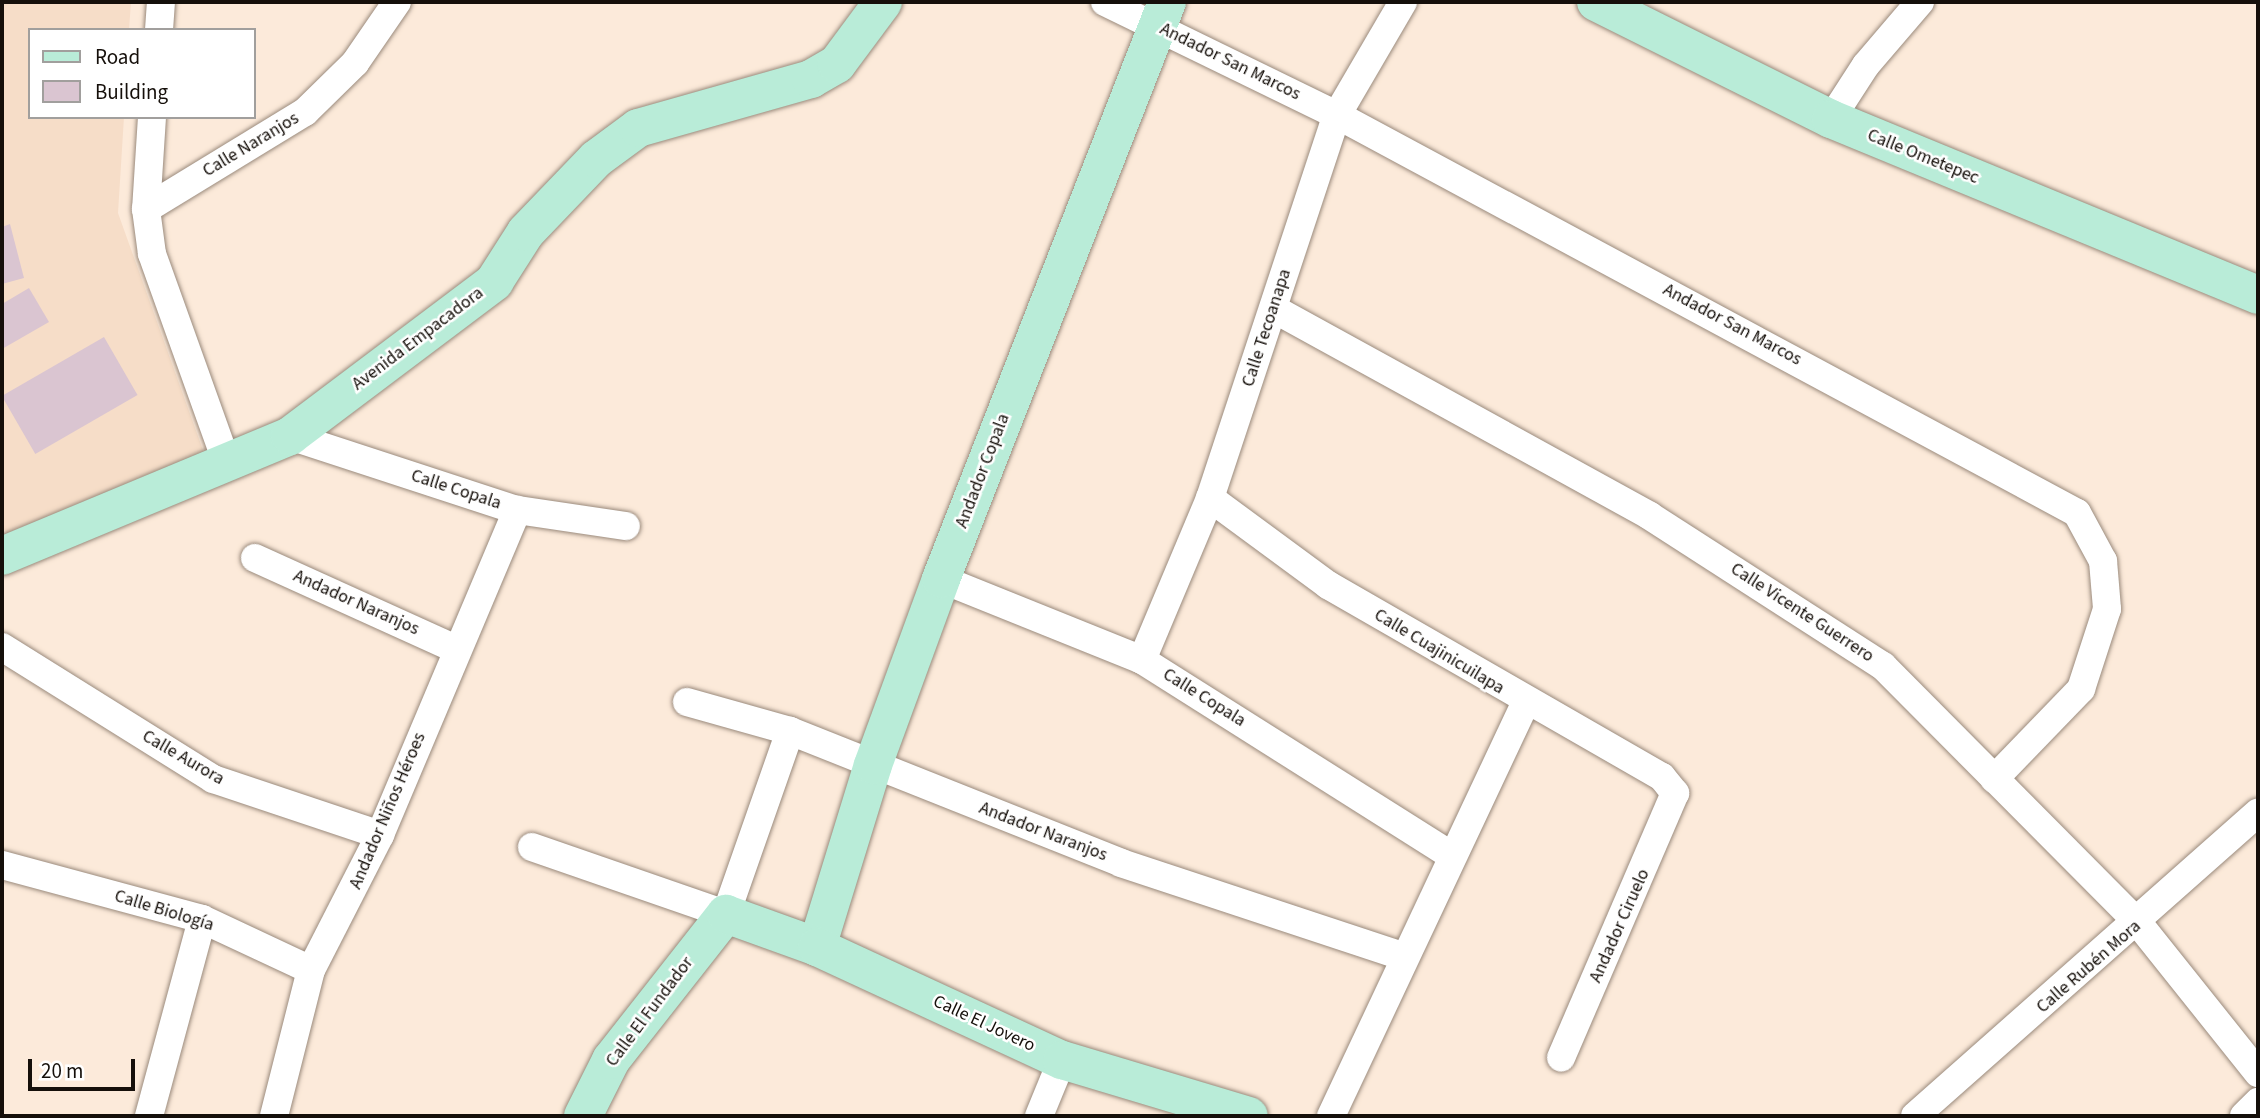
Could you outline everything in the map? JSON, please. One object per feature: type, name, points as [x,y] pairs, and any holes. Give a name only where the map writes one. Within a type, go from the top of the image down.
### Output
[{"type":"street","points":[[159,28],[161,2]]},
{"type":"street","name":"Calle Naranjos","points":[[146,209],[305,112],[355,63],[397,2]]},
{"type":"street","name":"Avenida Empacadora","points":[[3,553],[290,436],[494,282],[526,232],[596,159],[638,128],[811,79],[837,64],[883,2]]},
{"type":"street","name":"Andador San Marcos","points":[[1105,2],[1162,13],[1337,115],[2077,513],[2103,561],[2107,610],[2081,689],[1994,779]]},
{"type":"street","name":"Calle Tecoanapa","points":[[1142,660],[1210,498],[1337,115],[1403,2]]},
{"type":"street","name":"Calle Ometepec","points":[[1596,2],[1831,119],[2258,295]]},
{"type":"street","points":[[1831,119],[1866,65],[1920,2]]},
{"type":"street","name":"Andador Copala","points":[[817,947],[873,765],[941,579],[1162,13]]},
{"type":"street","points":[[152,119],[146,209],[152,254],[226,461]]},
{"type":"street","name":"Calle Vicente Guerrero","points":[[1274,309],[1650,516],[1820,621],[1883,666],[2139,924],[2258,1073]]},
{"type":"street","name":"Calle Copala","points":[[290,436],[517,510],[626,526]]},
{"type":"street","name":"Calle Cuajinicuilapa","points":[[1210,498],[1328,585],[1525,703],[1662,777],[1675,793]]},
{"type":"street","name":"Andador Niños Héroes","points":[[274,1116],[312,970],[380,835],[456,649],[517,510]]},
{"type":"street","name":"Andador Naranjos","points":[[255,558],[456,649]]},
{"type":"street","name":"Calle Copala","points":[[941,579],[1142,660],[1449,854]]},
{"type":"street","name":"Calle Aurora","points":[[2,647],[213,779],[380,835]]},
{"type":"street","name":"Andador Naranjos","points":[[687,702],[790,731],[1121,863],[1402,956]]},
{"type":"street","points":[[1331,1116],[1449,854],[1525,703]]},
{"type":"street","points":[[532,847],[726,914],[790,731]]},
{"type":"street","name":"Andador Ciruelo","points":[[1561,1058],[1675,793]]},
{"type":"street","name":"Calle Rubén Mora","points":[[1915,1116],[2139,924],[2258,813]]},
{"type":"street","name":"Calle Biología","points":[[5,873],[202,919],[312,970]]},
{"type":"street","name":"Calle El Jovero","points":[[726,914],[817,947],[1062,1059],[1249,1116]]},
{"type":"street","name":"Calle El Fundador","points":[[589,1114],[611,1060],[726,914]]},
{"type":"street","points":[[149,1116],[202,919]]},
{"type":"street","points":[[1039,1116],[1062,1059]]},
{"type":"street","points":[[2244,1116],[2258,1102]]},
{"type":"shaded area","points":[[2,2],[131,2],[129,28],[28,28],[28,119],[124,119],[118,213],[204,453],[7,533],[2,527]]},
{"type":"building","points":[[10,224],[24,278],[2,284],[2,227]]},
{"type":"building","points":[[29,288],[49,322],[2,349],[2,304]]},
{"type":"building","points":[[104,337],[138,395],[35,454],[2,396]]}]
